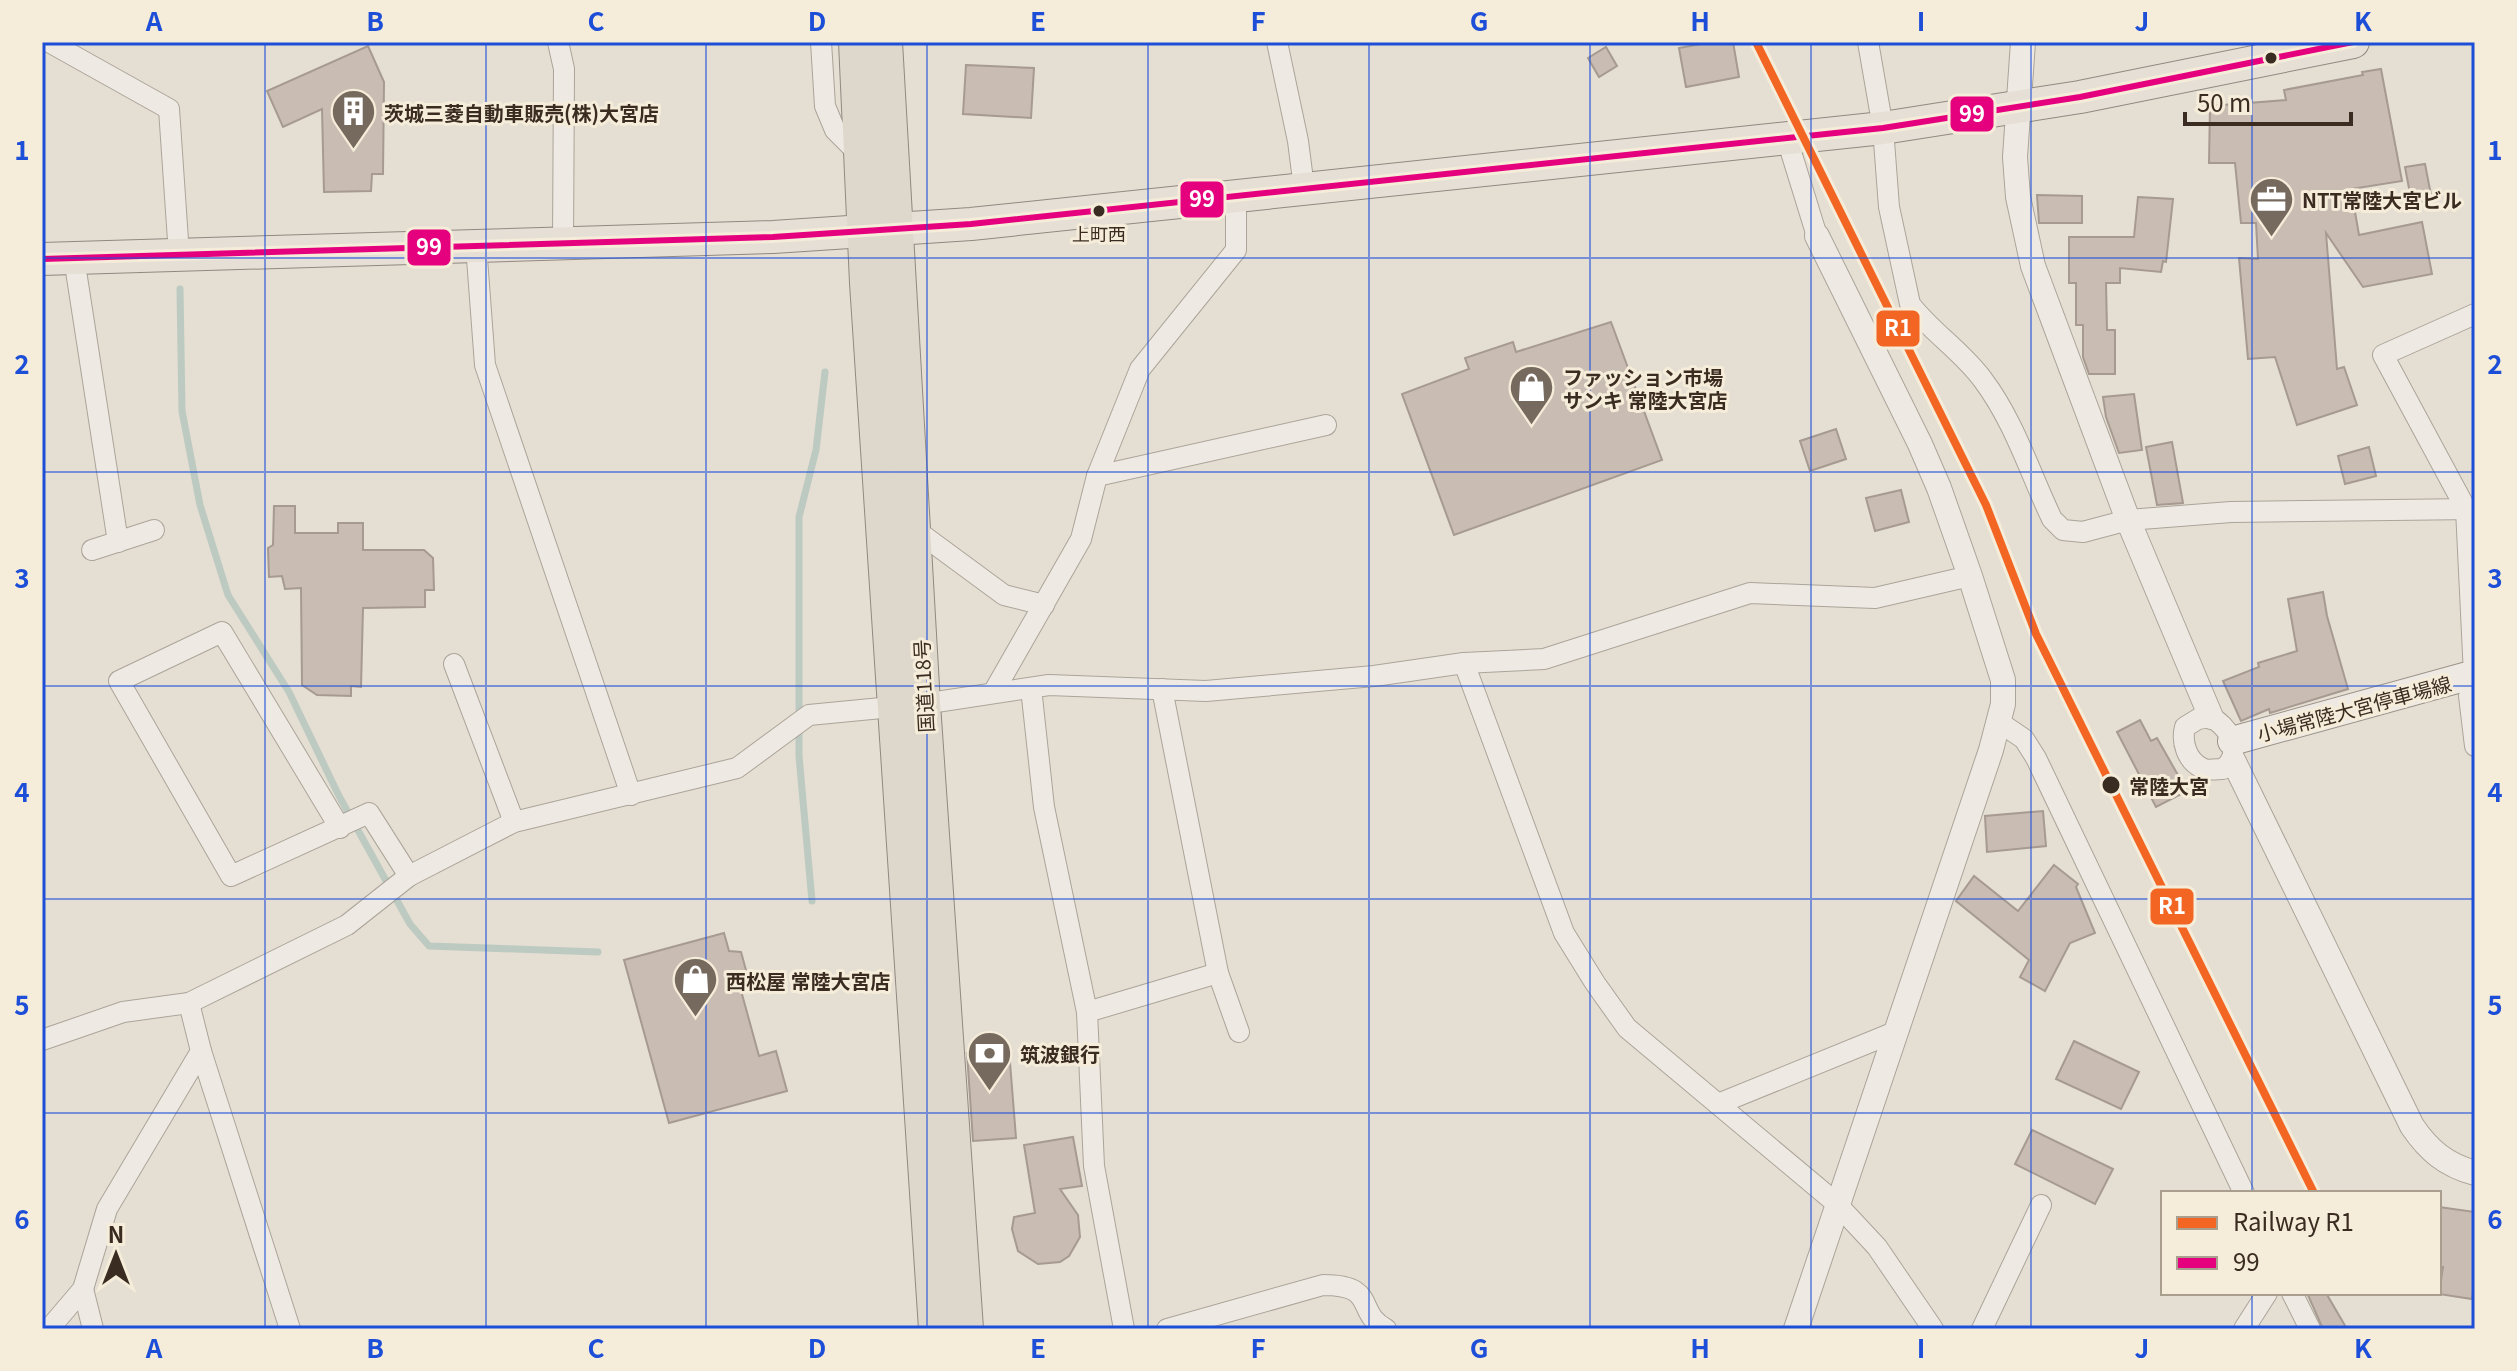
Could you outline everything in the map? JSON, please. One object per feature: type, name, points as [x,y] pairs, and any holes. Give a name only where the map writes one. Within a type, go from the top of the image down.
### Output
[{"type":"highway","name":"国道118号","points":[[856,42],[859,154],[880,230],[913,528],[909,706],[966,1329]]},
{"type":"highway","name":"国道118号","points":[[885,42],[880,230],[909,706],[936,1329]]},
{"type":"main road","points":[[42,259],[773,237],[971,224],[1883,128],[2019,107],[2353,42]]},
{"type":"main road","name":"小場常陸大宮停車場線","points":[[2233,751],[2474,675]]},
{"type":"street","points":[[49,42],[169,109],[179,255]]},
{"type":"street","points":[[558,42],[564,69],[563,243]]},
{"type":"street","points":[[821,42],[825,106],[835,130],[859,154]]},
{"type":"street","points":[[1277,42],[1298,141],[1304,188]]},
{"type":"street","points":[[1868,42],[1883,128],[1889,207],[1910,304],[1920,317],[1960,352],[1998,401],[2052,519],[2063,530],[2083,532],[2128,520],[2231,512],[2471,509]]},
{"type":"street","points":[[2023,42],[2015,138],[2018,197],[2033,266],[2128,520],[2211,717],[2222,724],[2412,1126],[2436,1155],[2453,1166],[2475,1173]]},
{"type":"street","points":[[1787,139],[1817,236],[1939,488],[2003,680],[1999,722],[1796,1329]]},
{"type":"street","points":[[993,693],[1081,539],[1097,476],[1140,369],[1236,250],[1236,195]]},
{"type":"street","points":[[476,245],[485,365],[631,795]]},
{"type":"street","points":[[74,258],[118,542]]},
{"type":"street","points":[[2475,314],[2383,355],[2471,509],[2474,675],[2469,696],[2475,746]]},
{"type":"street","points":[[1097,476],[1326,425]]},
{"type":"street","points":[[913,528],[1004,595],[1044,605]]},
{"type":"street","points":[[92,550],[154,530]]},
{"type":"street","points":[[42,1040],[123,1012],[189,1003],[347,925],[409,876],[514,822],[737,768],[809,715],[909,706],[1049,685],[1206,691],[1374,676],[1464,663],[1544,659],[1750,593],[1875,598],[1970,576]]},
{"type":"street","points":[[340,828],[222,632],[119,681],[231,876],[340,828],[369,813],[409,876]]},
{"type":"street","points":[[1464,663],[1564,933],[1627,1028],[1836,1203],[1877,1247],[1933,1329]]},
{"type":"street","points":[[454,664],[514,822]]},
{"type":"street","points":[[1031,688],[1044,807],[1087,1012],[1094,1166],[1124,1329]]},
{"type":"street","points":[[1162,689],[1218,973],[1239,1032]]},
{"type":"street","points":[[2211,717],[2198,719],[2185,727],[2183,736],[2189,757],[2203,769],[2223,769],[2233,751]]},
{"type":"street","points":[[1999,722],[2024,739],[2036,758],[2243,1191]]},
{"type":"street","points":[[1087,1012],[1218,973]]},
{"type":"street","points":[[189,1003],[201,1051],[290,1329]]},
{"type":"street","points":[[1718,1104],[1895,1032]]},
{"type":"street","points":[[49,1329],[83,1289],[107,1209],[201,1051]]},
{"type":"street","points":[[1982,1329],[2041,1205]]},
{"type":"street","points":[[1167,1329],[1323,1285],[1343,1285],[1363,1296],[1375,1323],[1386,1329]]},
{"type":"street","points":[[83,1289],[93,1329]]},
{"type":"street","points":[[2244,1329],[2266,1295]]},
{"type":"street","points":[[2293,1295],[2310,1329]]},
{"type":"building","points":[[1733,42],[1739,77],[1686,87],[1679,48]]},
{"type":"building","points":[[368,46],[384,82],[383,174],[372,174],[371,191],[324,192],[322,109],[283,127],[267,91]]},
{"type":"building","points":[[1606,47],[1617,66],[1599,77],[1588,58]]},
{"type":"building","points":[[966,65],[1034,68],[1031,118],[963,114]]},
{"type":"building","points":[[2381,69],[2402,181],[2351,189],[2359,235],[2422,222],[2432,274],[2363,287],[2326,233],[2337,369],[2344,367],[2357,405],[2297,425],[2275,357],[2248,359],[2239,258],[2258,259],[2256,223],[2241,223],[2235,163],[2209,163],[2210,106],[2286,100],[2284,90]]},
{"type":"building","points":[[2425,164],[2432,200],[2412,204],[2405,167]]},
{"type":"building","points":[[2037,195],[2082,196],[2082,223],[2039,223]]},
{"type":"building","points":[[2138,197],[2173,199],[2166,262],[2163,261],[2161,272],[2120,268],[2120,283],[2106,283],[2107,330],[2115,330],[2115,374],[2089,374],[2083,357],[2083,325],[2076,325],[2076,283],[2069,283],[2069,237],[2134,237]]},
{"type":"building","name":"ファッション市場 サンキ 常陸大宮店","points":[[1611,322],[1662,460],[1454,535],[1402,394],[1469,369],[1465,358],[1513,342],[1516,352]]},
{"type":"building","points":[[2134,394],[2142,450],[2119,453],[2106,417],[2103,397]]},
{"type":"building","points":[[1836,429],[1846,459],[1810,471],[1800,441]]},
{"type":"building","points":[[2172,442],[2183,503],[2157,505],[2146,447]]},
{"type":"building","points":[[2369,447],[2376,476],[2345,484],[2338,456]]},
{"type":"building","points":[[1901,490],[1909,522],[1875,531],[1866,498]]},
{"type":"building","points":[[274,506],[295,506],[295,533],[338,533],[338,523],[363,523],[363,550],[424,550],[433,558],[434,590],[425,590],[425,607],[363,608],[361,687],[351,686],[351,696],[317,695],[302,685],[301,588],[285,589],[282,576],[269,577],[268,548],[273,545]]},
{"type":"building","points":[[2323,592],[2348,689],[2270,713],[2269,709],[2241,721],[2223,681],[2259,667],[2258,663],[2297,651],[2288,599]]},
{"type":"building","points":[[2140,720],[2151,741],[2157,738],[2187,791],[2156,807],[2117,732]]},
{"type":"building","points":[[2043,811],[2046,846],[1987,852],[1985,816]]},
{"type":"building","points":[[2054,865],[2078,884],[2076,887],[2095,933],[2070,943],[2045,991],[2020,977],[2029,960],[1956,901],[1974,876],[2018,911]]},
{"type":"building","name":"西松屋 常陸大宮店","points":[[724,933],[729,951],[741,952],[749,981],[740,987],[759,1056],[776,1051],[787,1091],[669,1123],[624,960]]},
{"type":"building","points":[[2074,1041],[2139,1072],[2121,1109],[2056,1079]]},
{"type":"building","points":[[1009,1050],[1016,1138],[973,1141],[967,1053]]},
{"type":"building","points":[[2032,1130],[2113,1169],[2095,1204],[2015,1164]]},
{"type":"building","points":[[1073,1137],[1082,1186],[1060,1189],[1078,1215],[1080,1237],[1069,1256],[1060,1262],[1038,1264],[1018,1251],[1012,1229],[1014,1217],[1035,1213],[1024,1145]]},
{"type":"building","points":[[2441,1207],[2475,1212],[2472,1299],[2441,1294]]},
{"type":"building","points":[[2308,1295],[2327,1295],[2347,1329],[2323,1329]]},
{"type":"waterway","points":[[180,289],[182,411],[200,505],[228,595],[289,692],[339,796],[410,924],[429,946],[598,952]]},
{"type":"waterway","points":[[812,901],[799,756],[799,517],[816,450],[825,372]]},
{"type":"rail line","name":"R1","points":[[1756,42],[1986,505],[2036,634],[2313,1191]]},
{"type":"transit line","name":"99","points":[[42,259],[773,237],[971,224],[1883,128],[2080,97],[2353,42]]},
{"type":"place","name":"茨城三菱自動車販売(株)大宮店","points":[[353,151]]},
{"type":"place","name":"上町西","points":[[1099,211]]},
{"type":"place","name":"NTT常陸大宮ビル","points":[[2271,238]]},
{"type":"place","name":"ファッション市場 サンキ 常陸大宮店","points":[[1532,427]]},
{"type":"place","name":"常陸大宮","points":[[2111,785]]},
{"type":"place","name":"西松屋 常陸大宮店","points":[[695,1019]]},
{"type":"place","name":"筑波銀行","points":[[989,1092]]}]
